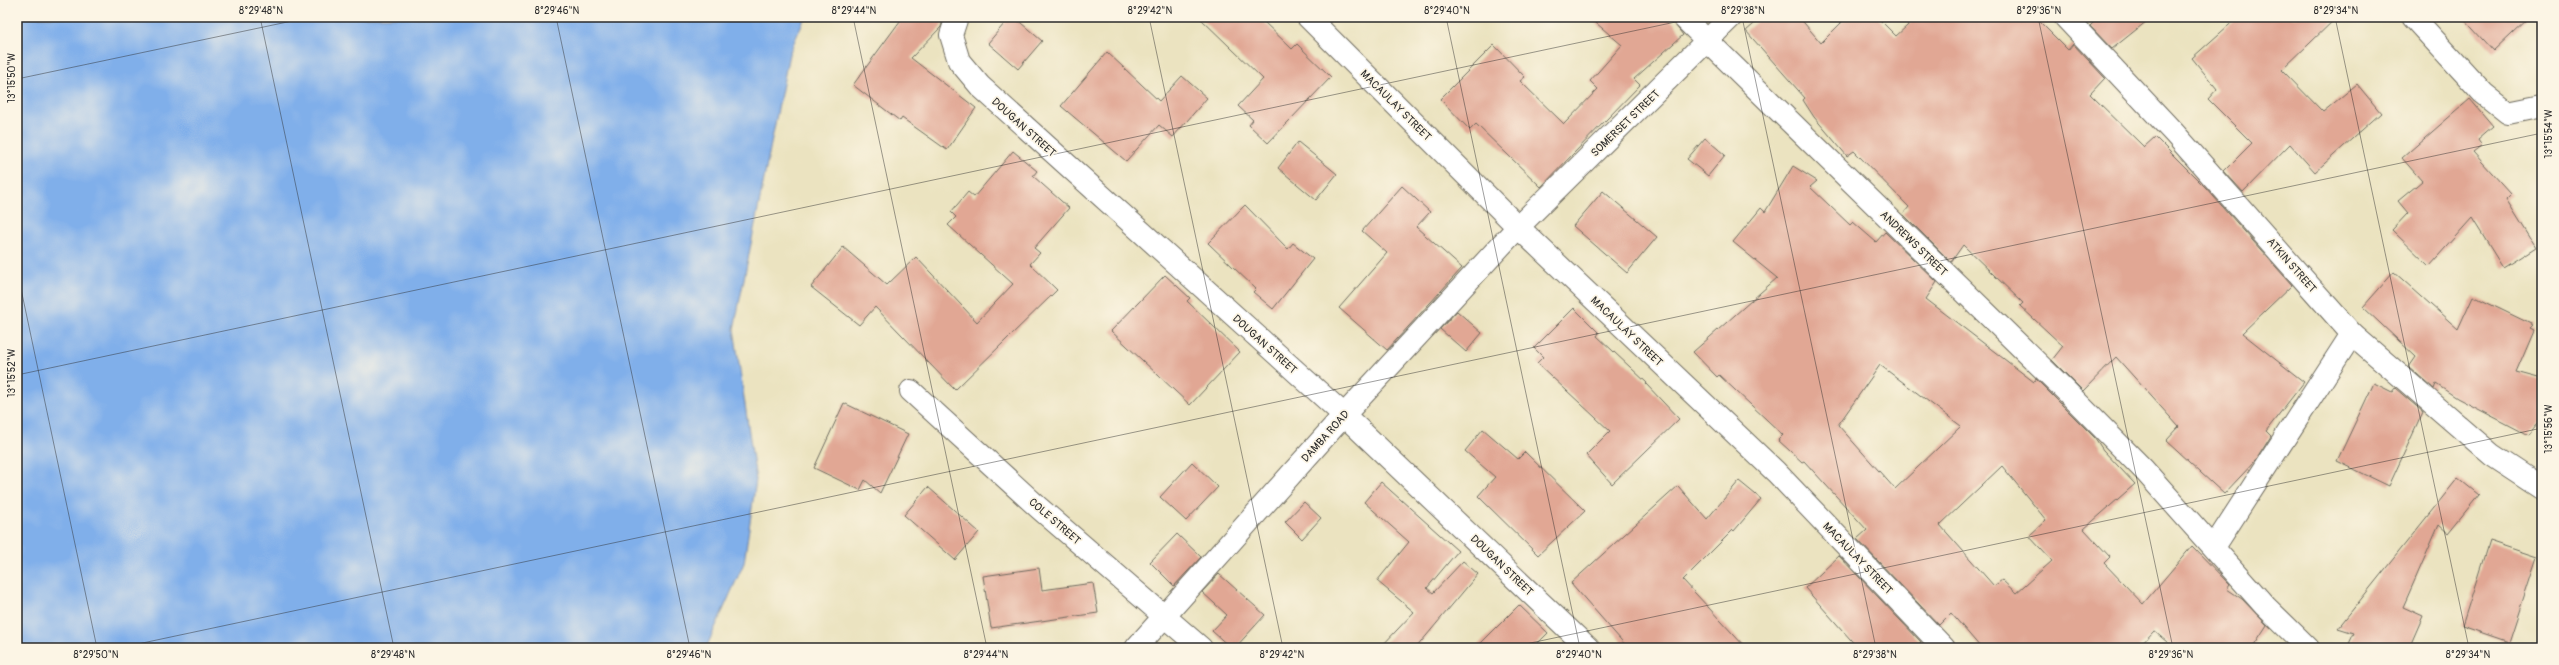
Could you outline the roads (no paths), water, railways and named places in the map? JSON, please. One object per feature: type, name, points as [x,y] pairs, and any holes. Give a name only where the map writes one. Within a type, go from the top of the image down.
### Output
[{"type":"street","name":"MACAULAY STREET","points":[[1308,17],[1518,227],[1776,472],[1944,648]]},
{"type":"street","name":"ANDREWS STREET","points":[[1683,17],[2066,391],[2144,470],[2265,606],[2308,648]]},
{"type":"street","name":"SOMERSET STREET","points":[[1518,227],[1708,42],[1731,17]]},
{"type":"street","name":"ATKIN STREET","points":[[2065,17],[2175,134],[2352,334],[2492,455],[2542,488]]},
{"type":"street","points":[[2413,17],[2483,93],[2508,113],[2542,106]]},
{"type":"street","name":"DOUGAN STREET","points":[[954,26],[959,61],[980,86],[1344,415],[1588,648]]},
{"type":"street","name":"DAMBA ROAD","points":[[1136,648],[1344,415],[1518,227]]},
{"type":"street","points":[[2214,547],[2352,334]]},
{"type":"street","name":"COLE STREET","points":[[911,391],[1163,616],[1201,648]]},
{"type":"water","points":[[17,17],[805,17],[789,54],[734,329],[756,480],[744,563],[706,648],[17,648]]}]
